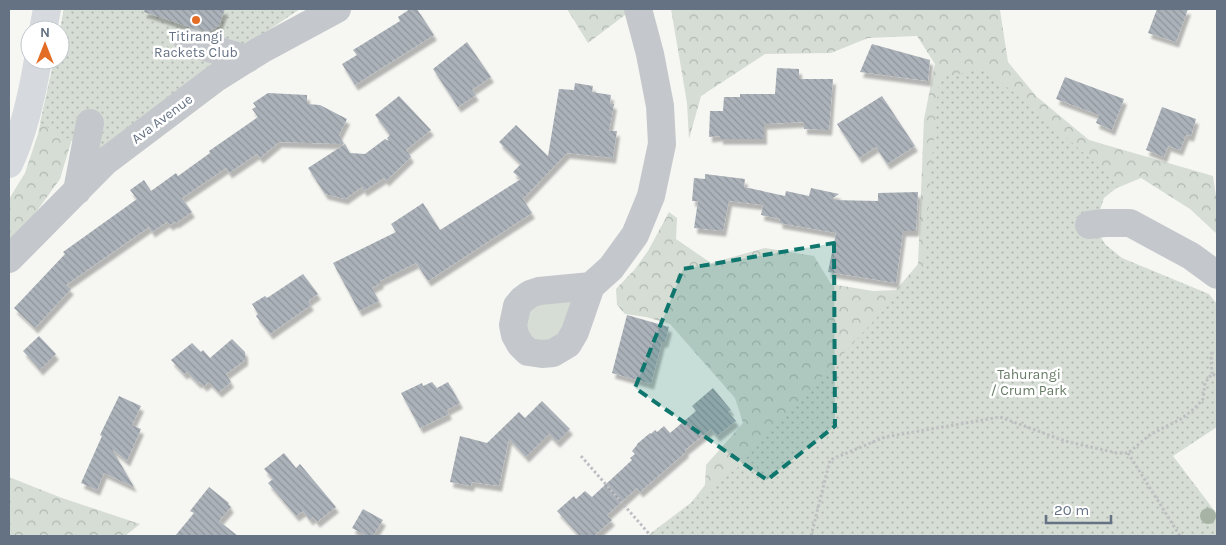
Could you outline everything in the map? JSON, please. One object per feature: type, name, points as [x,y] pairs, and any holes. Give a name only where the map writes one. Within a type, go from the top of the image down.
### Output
[{"type":"main road","points":[[9,164],[16,149],[36,70]]},
{"type":"street","name":"Ava Avenue","points":[[9,259],[106,162],[216,78],[337,9]]},
{"type":"street","points":[[591,286],[611,268],[635,235],[651,196],[662,144],[660,106],[650,54],[638,9]]},
{"type":"street","points":[[188,42],[247,59]]},
{"type":"street","points":[[77,190],[90,124]]},
{"type":"street","points":[[1089,225],[1130,223],[1192,256],[1217,275]]},
{"type":"path","points":[[811,536],[830,460],[885,437],[1000,417],[1065,441],[1117,453],[1128,453],[1151,434],[1181,419],[1196,408],[1203,399],[1205,383],[1212,374],[1212,352]]},
{"type":"path","points":[[1212,374],[1217,376]]},
{"type":"path","points":[[1128,453],[1180,536]]},
{"type":"path","points":[[581,456],[651,536]]},
{"type":"highlighted area","points":[[834,243],[835,426],[767,480],[635,388],[683,269]]},
{"type":"green space","points":[[64,9],[65,20],[62,20]]},
{"type":"green space","points":[[64,9],[300,9],[208,71],[99,156],[40,123],[52,70],[70,70],[70,20],[62,20]]},
{"type":"green space","points":[[567,9],[625,9],[625,15],[588,43]]},
{"type":"green space","points":[[671,9],[1000,10],[1008,62],[1036,96],[1089,140],[1213,176],[1217,203],[1217,234],[1190,209],[1141,178],[1093,198],[665,536],[705,485],[706,465],[743,423],[735,398],[670,324],[646,317],[625,314],[617,305],[616,289],[635,269],[648,251],[669,212],[677,218],[676,239],[711,263],[765,248],[814,256],[831,284],[873,291],[896,290],[918,264],[924,119],[935,64],[917,36],[868,38],[831,53],[765,54],[701,96],[689,139],[687,103]]},
{"type":"green space","points":[[70,56],[78,119],[60,179],[26,226],[9,244],[9,199],[25,173],[38,134],[52,70],[70,70]]},
{"type":"green space","name":"Tahurangi / Crum Park","points":[[983,69],[1024,100],[1120,185],[1104,198],[1098,216],[1097,232],[1106,245],[1122,258],[1209,294],[1217,304],[1217,427],[1173,456],[1217,514],[1217,536],[647,536],[737,468],[923,268],[939,78]]},
{"type":"green space","points":[[572,297],[566,329],[544,345],[527,336],[525,316],[538,302]]},
{"type":"green space","points":[[9,477],[62,498],[140,524],[125,536],[9,536]]},
{"type":"building","name":"Titirangi Rackets Club","points":[[145,9],[225,9],[219,26],[208,32],[144,12]]},
{"type":"building","points":[[410,9],[417,9],[434,35],[355,85],[342,64],[357,55],[353,50],[400,21],[398,17]]},
{"type":"building","points":[[1157,9],[1188,9],[1176,42],[1148,33]]},
{"type":"building","points":[[467,42],[491,77],[472,90],[476,95],[458,107],[433,69]]},
{"type":"building","points":[[872,44],[930,60],[928,81],[860,72]]},
{"type":"building","points":[[777,68],[799,69],[799,79],[833,79],[829,130],[804,129],[804,122],[764,124],[764,139],[720,139],[720,136],[709,137],[710,111],[723,111],[724,97],[740,97],[740,94],[775,94]]},
{"type":"building","points":[[1065,77],[1124,99],[1112,130],[1096,123],[1099,115],[1056,99]]},
{"type":"building","points":[[575,83],[593,86],[592,92],[611,95],[610,103],[614,104],[609,131],[617,131],[613,158],[567,153],[523,199],[532,213],[428,281],[416,263],[380,281],[381,283],[372,288],[379,301],[359,311],[333,263],[396,232],[391,224],[423,203],[440,230],[521,179],[513,172],[521,164],[499,142],[516,125],[548,156],[559,89],[574,90]]},
{"type":"building","points":[[268,93],[307,95],[307,104],[320,105],[347,119],[339,135],[344,144],[279,142],[260,158],[257,154],[229,173],[226,168],[182,198],[192,212],[176,223],[170,225],[167,222],[152,232],[149,227],[66,285],[71,289],[35,328],[14,308],[65,254],[63,252],[137,199],[130,190],[144,180],[151,191],[176,173],[178,176],[210,153],[209,151],[258,117],[252,109],[256,107],[253,103]]},
{"type":"building","points":[[399,96],[431,130],[406,150],[411,157],[386,181],[384,178],[364,191],[362,187],[345,199],[325,194],[308,168],[345,144],[350,153],[365,154],[385,139],[389,141],[387,138],[390,135],[375,115]]},
{"type":"building","points":[[882,96],[915,146],[887,164],[876,147],[859,158],[837,124]]},
{"type":"building","points":[[1162,107],[1196,119],[1191,136],[1186,135],[1180,150],[1168,146],[1164,157],[1146,150]]},
{"type":"building","points":[[705,174],[745,179],[744,187],[785,196],[786,191],[809,196],[811,188],[839,194],[833,200],[878,201],[878,193],[918,192],[916,231],[903,231],[896,283],[828,272],[836,233],[779,223],[780,219],[761,215],[763,205],[729,201],[723,231],[694,228],[698,201],[692,201],[694,178],[705,179]]},
{"type":"building","points":[[303,274],[318,294],[308,301],[311,305],[270,334],[256,316],[258,314],[252,304],[265,296],[267,298]]},
{"type":"building","points":[[627,315],[669,327],[665,342],[662,342],[651,384],[612,373]]},
{"type":"building","points":[[39,336],[56,354],[40,370],[23,351]]},
{"type":"building","points":[[232,339],[245,352],[245,360],[226,374],[231,382],[219,392],[209,382],[204,386],[187,372],[184,374],[171,360],[192,343],[201,352],[203,350],[210,358]]},
{"type":"building","points":[[432,382],[437,388],[448,382],[460,403],[447,410],[449,414],[420,428],[401,393],[422,383],[423,386]]},
{"type":"building","points":[[713,388],[731,410],[728,412],[736,421],[717,436],[711,429],[685,450],[686,452],[640,492],[637,488],[607,515],[612,520],[594,536],[580,536],[557,511],[574,496],[576,499],[585,491],[592,497],[632,460],[630,458],[635,454],[632,451],[637,444],[650,433],[655,430],[657,432],[664,426],[670,433],[696,411],[692,406]]},
{"type":"building","points":[[119,396],[141,406],[132,425],[141,429],[127,461],[112,449],[134,487],[104,473],[97,490],[81,483],[102,436],[100,435]]},
{"type":"building","points":[[542,401],[570,429],[557,442],[549,434],[526,457],[509,439],[499,486],[472,482],[471,486],[450,482],[460,436],[487,443],[519,412],[525,418]]},
{"type":"building","points":[[284,453],[296,468],[300,464],[336,507],[317,522],[313,517],[310,520],[303,511],[296,516],[268,483],[273,479],[264,469]]},
{"type":"building","points":[[209,487],[229,503],[231,507],[219,521],[238,536],[175,536],[194,513],[190,511]]},
{"type":"building","points":[[363,509],[383,520],[373,536],[367,536],[352,528]]},
{"type":"place","name":"Titirangi Rackets Club","points":[[196,20]]}]
